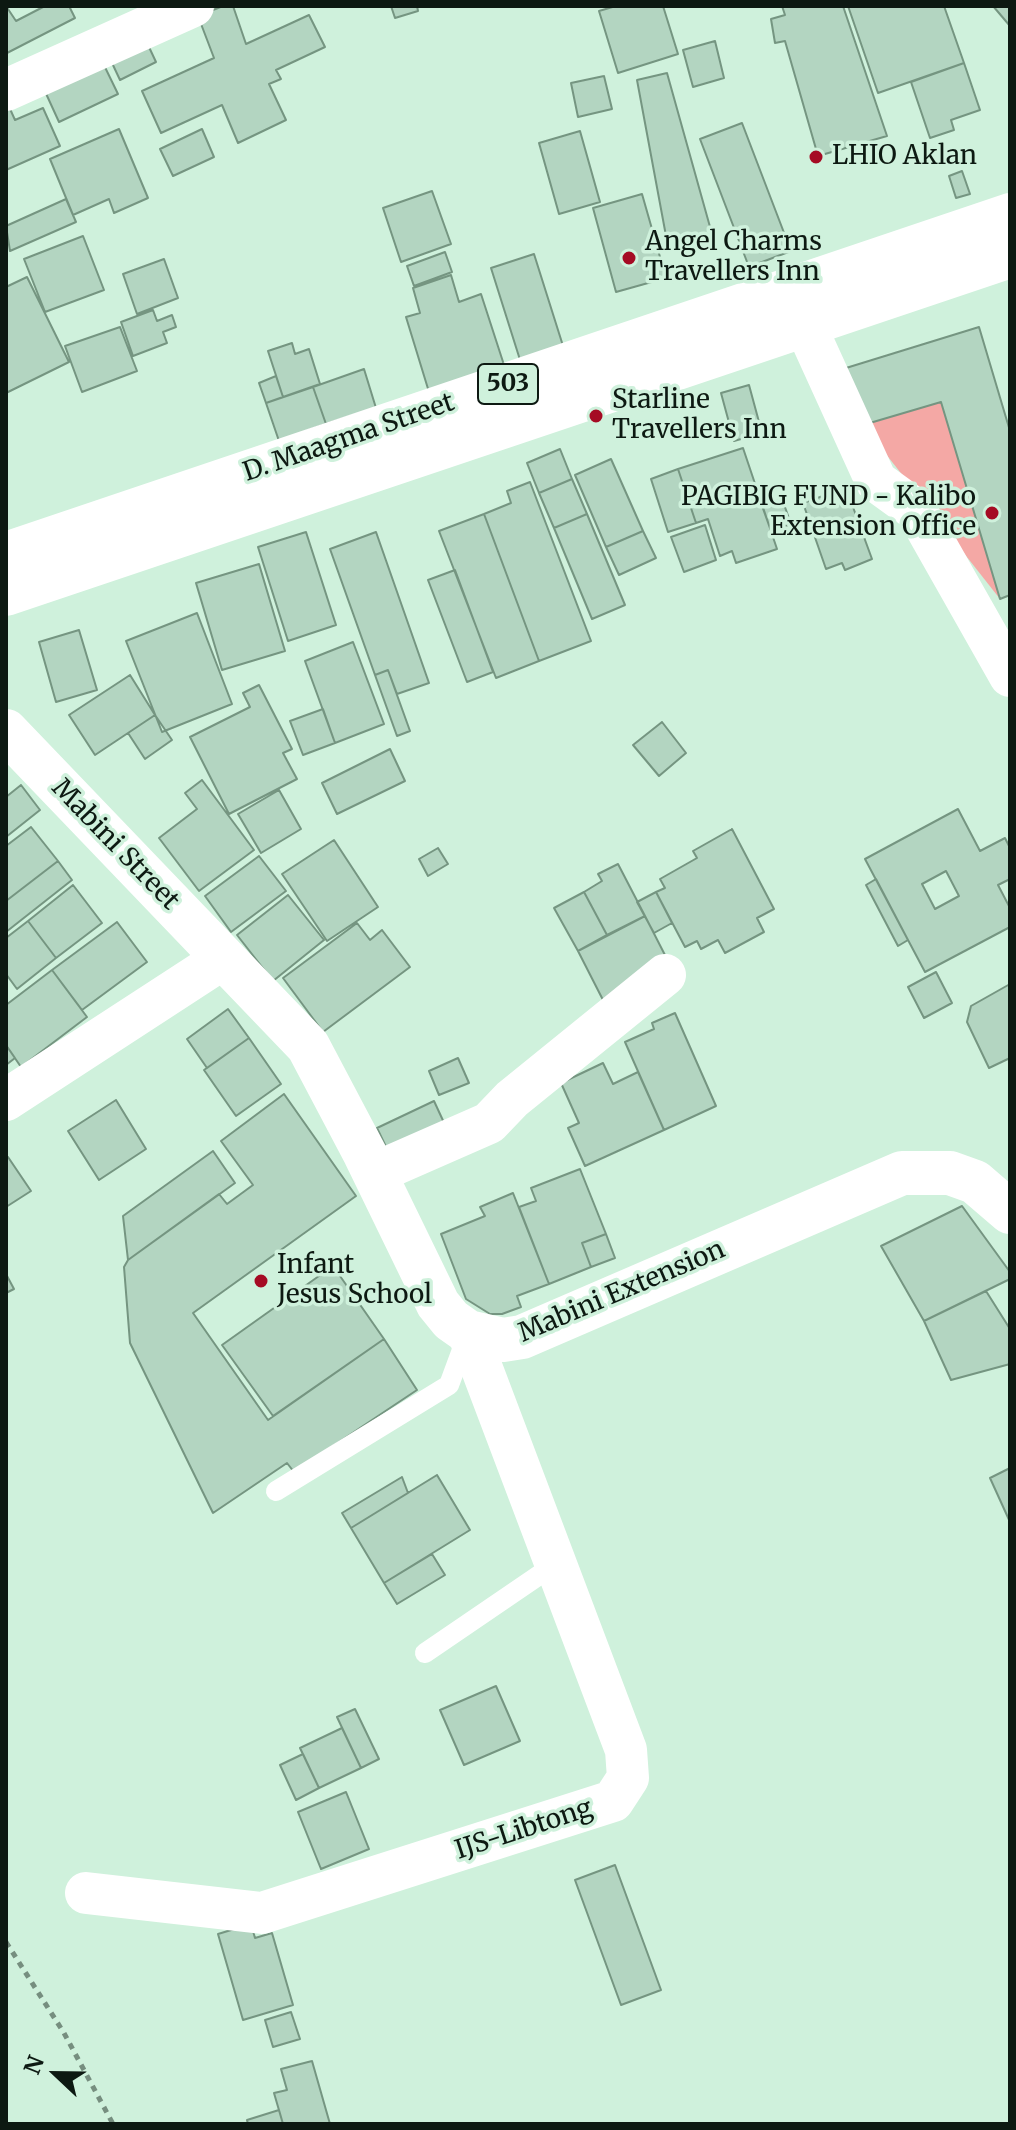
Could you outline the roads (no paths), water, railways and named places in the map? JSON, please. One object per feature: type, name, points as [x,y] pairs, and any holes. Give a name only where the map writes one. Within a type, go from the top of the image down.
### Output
[{"type":"main road","name":"D. Maagma Street","points":[[6,554],[1010,215]]},
{"type":"main road","name":"D. Maagma Street","points":[[6,594],[1010,256]]},
{"type":"main road","name":"Mabini Street","points":[[6,731],[224,958]]},
{"type":"main road","points":[[224,958],[308,1046],[375,1173],[438,1304],[451,1320],[468,1332]]},
{"type":"main road","name":"Mabini Extension","points":[[468,1332],[503,1340],[522,1337],[902,1173],[950,1173],[975,1182],[1010,1212]]},
{"type":"street","points":[[6,90],[193,6]]},
{"type":"street","points":[[805,325],[876,481],[916,510],[1010,676]]},
{"type":"street","points":[[6,1100],[224,958]]},
{"type":"street","points":[[375,1173],[489,1123],[512,1099],[665,975]]},
{"type":"street","name":"IJS-Libtong","points":[[86,1893],[262,1913],[613,1801],[628,1778],[626,1750],[468,1332]]},
{"type":"lane","points":[[276,1491],[449,1385],[468,1332]]},
{"type":"lane","points":[[425,1653],[554,1565]]},
{"type":"place","name":"LHIO Aklan","points":[[816,157]]},
{"type":"place","name":"Angel Charms Travellers Inn","points":[[629,258]]},
{"type":"place","name":"Starline Travellers Inn","points":[[596,416]]},
{"type":"place","name":"PAGIBIG FUND - Kalibo Extension Office","points":[[992,513]]},
{"type":"place","name":"Infant Jesus School","points":[[261,1281]]}]
